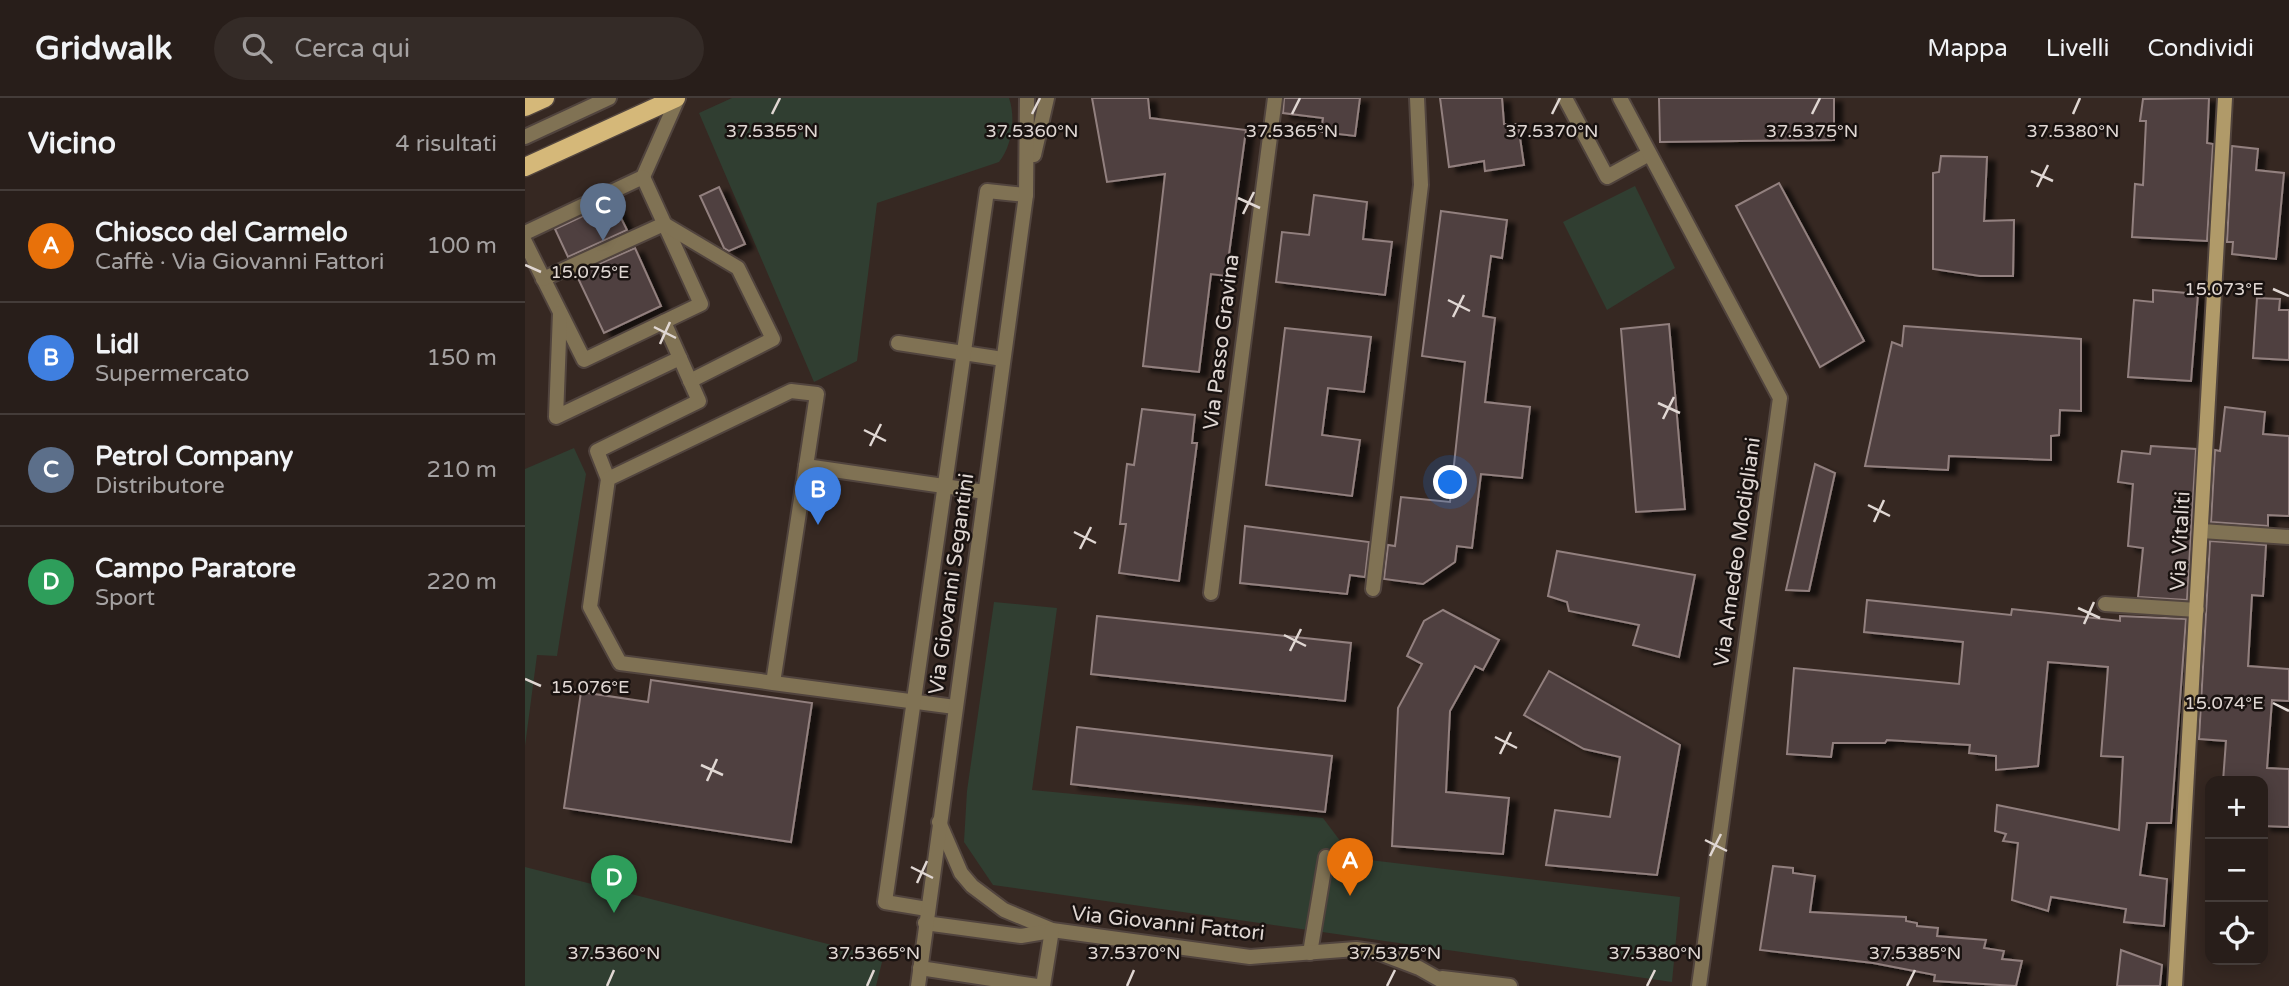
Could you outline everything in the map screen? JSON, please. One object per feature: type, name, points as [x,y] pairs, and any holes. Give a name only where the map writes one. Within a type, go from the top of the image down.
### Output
[{"type":"main road","points":[[525,107],[545,98]]},
{"type":"main road","points":[[525,167],[677,98]]},
{"type":"street","points":[[525,137],[609,98]]},
{"type":"street","points":[[525,233],[643,177],[677,98]]},
{"type":"street","name":"Via Giovanni Segantini","points":[[1027,98],[1027,191]]},
{"type":"street","name":"Via Giovanni Segantini","points":[[918,986],[938,821],[1027,191],[1047,98]]},
{"type":"street","name":"Via Passo Gravina","points":[[1211,593],[1275,98]]},
{"type":"street","points":[[1373,589],[1421,185],[1417,98]]},
{"type":"street","points":[[1565,98],[1607,177],[1649,154]]},
{"type":"street","name":"Via Amedeo Modigliani","points":[[1620,98],[1780,398],[1699,986]]},
{"type":"street","name":"Via Vitaliti","points":[[2175,986],[2225,98]]},
{"type":"street","points":[[525,242],[584,360],[701,304],[643,177]]},
{"type":"street","points":[[1027,191],[987,191],[885,902],[926,916],[1021,936],[1052,930],[1043,986]]},
{"type":"street","points":[[543,279],[664,224]]},
{"type":"street","points":[[664,224],[738,268],[773,339],[691,381]]},
{"type":"street","points":[[560,312],[557,417],[680,358]]},
{"type":"street","points":[[664,322],[699,401],[597,451],[608,479],[590,607],[620,663],[955,707]]},
{"type":"street","points":[[898,343],[1003,359]]},
{"type":"street","points":[[608,479],[791,391],[817,394],[773,683]]},
{"type":"street","points":[[806,466],[985,492]]},
{"type":"street","points":[[2202,531],[2289,537]]},
{"type":"street","points":[[2105,604],[2197,610]]},
{"type":"street","name":"Via Giovanni Fattori","points":[[938,821],[961,873],[972,886],[1004,910],[1052,930],[1250,957],[1356,948],[1377,952],[1446,982],[1510,986]]},
{"type":"street","points":[[1310,953],[1327,857]]},
{"type":"street","points":[[920,968],[1037,986]]},
{"type":"green space","points":[[732,98],[1009,98],[1011,131],[1007,148],[999,162],[877,203],[857,361],[814,382],[699,113]]},
{"type":"green space","points":[[1635,186],[1675,268],[1607,310],[1563,222]]},
{"type":"green space","points":[[574,448],[586,474],[557,656],[537,655],[525,746],[525,469]]},
{"type":"green space","points":[[994,602],[1057,608],[1032,790],[1323,818],[1353,858],[1680,897],[1672,982],[993,885],[964,842],[967,791]]},
{"type":"green space","points":[[525,867],[883,958],[876,986],[525,986]]},
{"type":"building","points":[[1092,98],[1148,98],[1150,118],[1246,130],[1226,276],[1211,274],[1199,372],[1143,366],[1165,174],[1107,182]]},
{"type":"building","points":[[1284,98],[1360,98],[1355,136],[1321,132],[1323,118],[1283,113]]},
{"type":"building","points":[[1440,98],[1502,98],[1504,124],[1518,124],[1524,165],[1485,171],[1484,161],[1449,167]]},
{"type":"building","points":[[1659,98],[1834,98],[1834,140],[1660,142]]},
{"type":"building","points":[[2209,98],[2207,143],[2213,144],[2207,241],[2132,237],[2135,184],[2143,185],[2146,121],[2140,121],[2143,99]]},
{"type":"building","points":[[2232,146],[2258,149],[2256,170],[2284,173],[2276,259],[2232,254],[2233,242],[2227,242]]},
{"type":"building","points":[[1941,156],[1987,157],[1984,221],[2014,220],[2013,276],[1980,276],[1933,269],[1933,173],[1939,172]]},
{"type":"building","points":[[1779,183],[1864,341],[1820,367],[1736,206]]},
{"type":"building","points":[[719,187],[745,244],[729,251],[724,248],[700,196]]},
{"type":"building","points":[[1314,195],[1367,202],[1363,239],[1392,242],[1385,295],[1276,282],[1282,232],[1309,235]]},
{"type":"building","points":[[613,202],[627,230],[568,257],[555,229]]},
{"type":"building","points":[[1441,211],[1507,220],[1502,258],[1491,256],[1483,316],[1495,318],[1485,402],[1530,407],[1522,478],[1481,474],[1472,548],[1457,546],[1455,562],[1423,584],[1384,579],[1388,545],[1395,546],[1401,497],[1450,502],[1465,362],[1422,356]]},
{"type":"building","points":[[635,248],[661,306],[604,333],[576,274]]},
{"type":"building","points":[[2153,290],[2198,294],[2191,381],[2128,377],[2134,300],[2153,302]]},
{"type":"building","points":[[2257,298],[2280,299],[2279,310],[2289,310],[2289,360],[2253,358]]},
{"type":"building","points":[[1669,324],[1685,509],[1636,512],[1621,329]]},
{"type":"building","points":[[1904,326],[2081,339],[2081,411],[2060,410],[2059,435],[2051,436],[2051,460],[1949,456],[1948,470],[1865,466],[1892,342],[1902,346]]},
{"type":"building","points":[[1285,328],[1371,337],[1364,392],[1328,388],[1322,435],[1360,440],[1352,496],[1266,485]]},
{"type":"building","points":[[2225,407],[2265,412],[2263,434],[2289,436],[2289,516],[2268,515],[2268,526],[2211,522],[2215,450],[2220,451]]},
{"type":"building","points":[[1142,409],[1195,415],[1192,443],[1197,443],[1179,581],[1119,573],[1126,524],[1120,524],[1127,464],[1134,465]]},
{"type":"building","points":[[2151,446],[2196,449],[2187,600],[2138,597],[2143,548],[2128,546],[2133,484],[2118,482],[2122,451],[2150,454]]},
{"type":"building","points":[[1815,464],[1835,473],[1809,591],[1786,590]]},
{"type":"building","points":[[1245,526],[1369,542],[1365,577],[1350,575],[1347,594],[1240,583]]},
{"type":"building","points":[[2210,541],[2266,545],[2263,596],[2252,595],[2248,666],[2289,669],[2289,701],[2272,700],[2267,768],[2289,769],[2289,827],[2268,826],[2268,776],[2223,776],[2226,741],[2199,739]]},
{"type":"building","points":[[1557,551],[1695,575],[1679,657],[1633,645],[1639,625],[1569,611],[1567,602],[1548,596]]},
{"type":"building","points":[[1867,600],[2011,615],[2012,609],[2120,621],[2120,616],[2186,619],[2171,823],[2147,823],[2140,875],[2167,879],[2164,926],[2124,922],[2126,909],[2051,897],[2048,911],[2012,900],[2018,843],[2003,841],[2006,834],[1995,831],[1997,805],[2119,830],[2123,757],[2101,756],[2108,667],[2048,662],[2038,766],[1996,770],[1996,756],[1969,753],[1970,745],[1887,740],[1885,743],[1833,743],[1831,757],[1787,754],[1794,668],[1959,684],[1963,642],[1864,632]]},
{"type":"building","points":[[1443,610],[1499,640],[1483,670],[1475,666],[1450,711],[1446,792],[1509,798],[1503,854],[1392,846],[1398,708],[1422,664],[1407,656],[1424,621]]},
{"type":"building","points":[[1097,616],[1351,643],[1345,701],[1091,674]]},
{"type":"building","points":[[1549,671],[1680,745],[1657,875],[1546,865],[1555,810],[1610,817],[1620,757],[1584,749],[1524,715]]},
{"type":"building","points":[[651,680],[812,703],[791,842],[564,808],[581,692],[648,702]]},
{"type":"building","points":[[1077,727],[1332,756],[1325,812],[1071,784]]},
{"type":"building","points":[[1773,866],[1793,868],[1793,873],[1815,876],[1810,912],[1906,917],[1906,921],[1917,923],[1917,926],[1938,928],[1937,936],[1986,940],[1984,948],[2004,951],[2002,959],[2022,961],[2016,986],[1934,981],[1935,975],[1873,963],[1760,950]]},
{"type":"building","points":[[2121,950],[2162,965],[2160,986],[2117,986]]},
{"type":"place","name":"Petrol Company","points":[[603,241]]},
{"type":"place","name":"Lidl","points":[[818,525]]},
{"type":"place","name":"Chiosco del Carmelo","points":[[1350,896]]},
{"type":"place","name":"Campo Paratore","points":[[614,913]]}]
